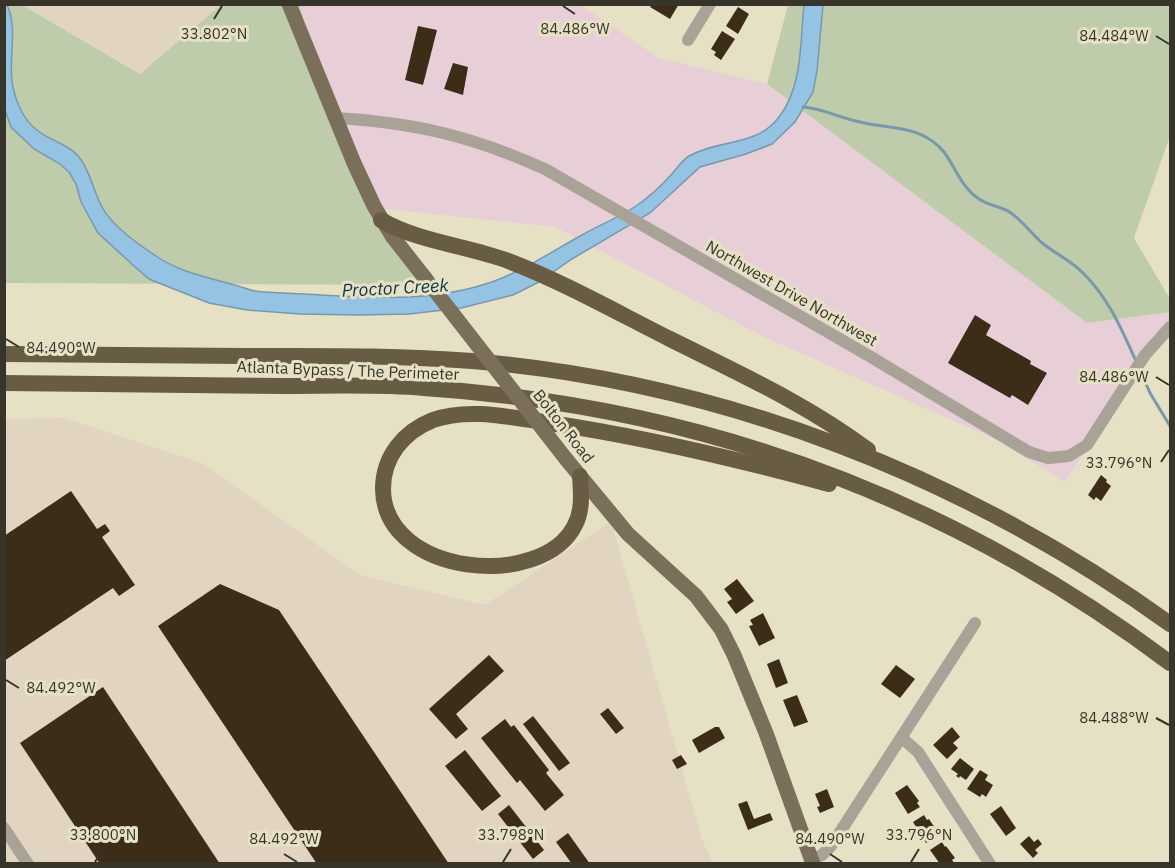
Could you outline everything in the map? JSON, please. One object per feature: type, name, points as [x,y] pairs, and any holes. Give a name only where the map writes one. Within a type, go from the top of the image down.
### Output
[{"type":"highway","points":[[381,220],[410,234],[512,262],[578,293],[802,406],[844,432],[886,463]]},
{"type":"highway","name":"Atlanta Bypass / The Perimeter","points":[[4,354],[389,357],[471,361],[568,373],[670,393],[806,433],[886,463],[956,495],[1025,531],[1109,582],[1170,624]]},
{"type":"highway","name":"Atlanta Bypass / The Perimeter","points":[[4,383],[422,387],[507,396],[617,413],[718,436],[814,468],[900,502],[975,539],[1042,576],[1111,620],[1170,663]]},
{"type":"highway","points":[[580,476],[579,517],[564,540],[539,556],[495,566],[455,563],[422,551],[409,543],[398,531],[388,513],[383,492],[387,464],[401,440],[433,420],[471,414],[620,433],[730,458],[900,502]]},
{"type":"main road","name":"Bolton Road","points":[[289,4],[381,220],[566,459],[628,534],[696,596],[721,629],[766,733],[812,862]]},
{"type":"street","points":[[688,40],[710,4]]},
{"type":"street","name":"Northwest Drive Northwest","points":[[336,118],[384,121],[425,127],[466,137],[545,169],[871,357],[1029,452],[1048,458],[1069,456],[1087,445],[1145,355],[1170,327]]},
{"type":"street","points":[[812,862],[831,846],[975,623]]},
{"type":"street","points":[[902,738],[918,752],[990,864]]},
{"type":"street","points":[[4,828],[28,864]]},
{"type":"shaded area","points":[[22,5],[221,5],[141,74]]},
{"type":"shaded area","points":[[299,5],[580,5],[659,58],[767,84],[1087,323],[1170,312],[1170,321],[1065,482],[995,439],[762,336],[555,227],[367,207],[329,102]]},
{"type":"shaded area","points":[[64,418],[202,463],[360,575],[485,605],[611,521],[703,842],[713,863],[5,863],[4,419]]},
{"type":"green space","points":[[299,4],[329,102],[367,207],[436,285],[5,283],[5,5],[22,5],[140,74],[221,5]]},
{"type":"green space","points":[[788,5],[1170,5],[1170,136],[1134,238],[1170,299],[1170,312],[1087,323],[767,84]]},
{"type":"water","points":[[4,5],[7,5],[12,24],[12,77],[14,93],[21,111],[37,130],[69,148],[79,157],[107,214],[119,228],[156,256],[194,274],[252,290],[356,297],[409,297],[460,291],[509,275],[636,206],[658,188],[689,156],[712,147],[749,138],[770,127],[787,105],[796,78],[801,49],[804,5],[823,5],[813,92],[795,122],[772,144],[700,167],[650,213],[572,259],[537,283],[513,295],[461,308],[409,314],[358,315],[247,310],[209,303],[149,279],[134,266],[98,233],[81,202],[76,184],[69,172],[34,149],[11,127],[5,110]]},
{"type":"building","points":[[652,4],[679,4],[670,19],[650,7]]},
{"type":"building","points":[[738,7],[749,14],[738,34],[726,26]]},
{"type":"building","points":[[418,26],[437,30],[423,85],[405,80]]},
{"type":"building","points":[[722,31],[735,39],[721,60],[714,55],[716,52],[711,49]]},
{"type":"building","points":[[453,63],[468,67],[463,95],[444,89]]},
{"type":"building","points":[[975,315],[991,325],[986,335],[1047,373],[1028,405],[1012,395],[1010,398],[948,363]]},
{"type":"building","points":[[1101,475],[1111,486],[1101,501],[1096,497],[1094,500],[1088,495]]},
{"type":"building","points":[[71,491],[97,529],[105,524],[110,531],[102,537],[135,585],[119,596],[113,588],[4,661],[4,536]]},
{"type":"building","points":[[737,579],[754,601],[736,614],[727,602],[732,599],[724,589]]},
{"type":"building","points":[[220,584],[279,610],[449,864],[317,864],[158,626]]},
{"type":"building","points":[[763,613],[775,638],[759,646],[749,626],[753,625],[750,620]]},
{"type":"building","points":[[489,655],[504,671],[456,714],[468,729],[456,739],[429,709]]},
{"type":"building","points":[[779,659],[788,683],[776,688],[767,664]]},
{"type":"building","points":[[896,665],[915,679],[900,698],[881,684]]},
{"type":"building","points":[[103,687],[220,864],[100,864],[20,743]]},
{"type":"building","points":[[797,695],[808,722],[794,727],[783,700]]},
{"type":"building","points":[[608,708],[624,728],[616,734],[600,714]]},
{"type":"building","points":[[533,716],[570,763],[559,771],[523,724]]},
{"type":"building","points":[[505,719],[511,727],[514,725],[549,770],[546,773],[564,795],[545,811],[520,780],[517,783],[481,738]]},
{"type":"building","points":[[719,727],[725,738],[699,753],[692,740]]},
{"type":"building","points":[[952,727],[960,737],[953,743],[958,748],[947,759],[933,745]]},
{"type":"building","points":[[465,750],[501,796],[482,811],[445,766]]},
{"type":"building","points":[[681,755],[687,764],[677,769],[672,760]]},
{"type":"building","points":[[960,758],[974,769],[966,780],[956,776],[958,774],[951,769]]},
{"type":"building","points":[[980,770],[988,775],[985,780],[993,785],[986,797],[982,794],[980,797],[967,789]]},
{"type":"building","points":[[907,785],[919,801],[917,803],[920,807],[908,814],[895,793]]},
{"type":"building","points":[[827,789],[834,807],[820,813],[815,794]]},
{"type":"building","points":[[747,801],[754,819],[770,813],[773,820],[748,830],[738,804]]},
{"type":"building","points":[[509,805],[544,850],[533,859],[498,814]]},
{"type":"building","points":[[1001,806],[1016,828],[1006,836],[990,814]]},
{"type":"building","points":[[924,815],[937,831],[935,832],[938,836],[926,843],[913,822]]},
{"type":"building","points":[[568,833],[590,864],[572,864],[556,842]]},
{"type":"building","points":[[1029,836],[1034,842],[1038,839],[1042,844],[1035,850],[1038,853],[1033,858],[1020,844]]},
{"type":"building","points":[[942,842],[955,858],[952,860],[955,864],[940,864],[930,850]]},
{"type":"waterway","points":[[803,107],[868,124],[903,129],[924,136],[935,143],[944,152],[963,183],[973,194],[982,201],[1013,214],[1041,242],[1077,268],[1091,282],[1113,314],[1136,361]]},
{"type":"waterway","points":[[1140,370],[1150,393],[1170,426]]},
{"type":"water label","name":"Proctor Creek","points":[[395,288]]}]
